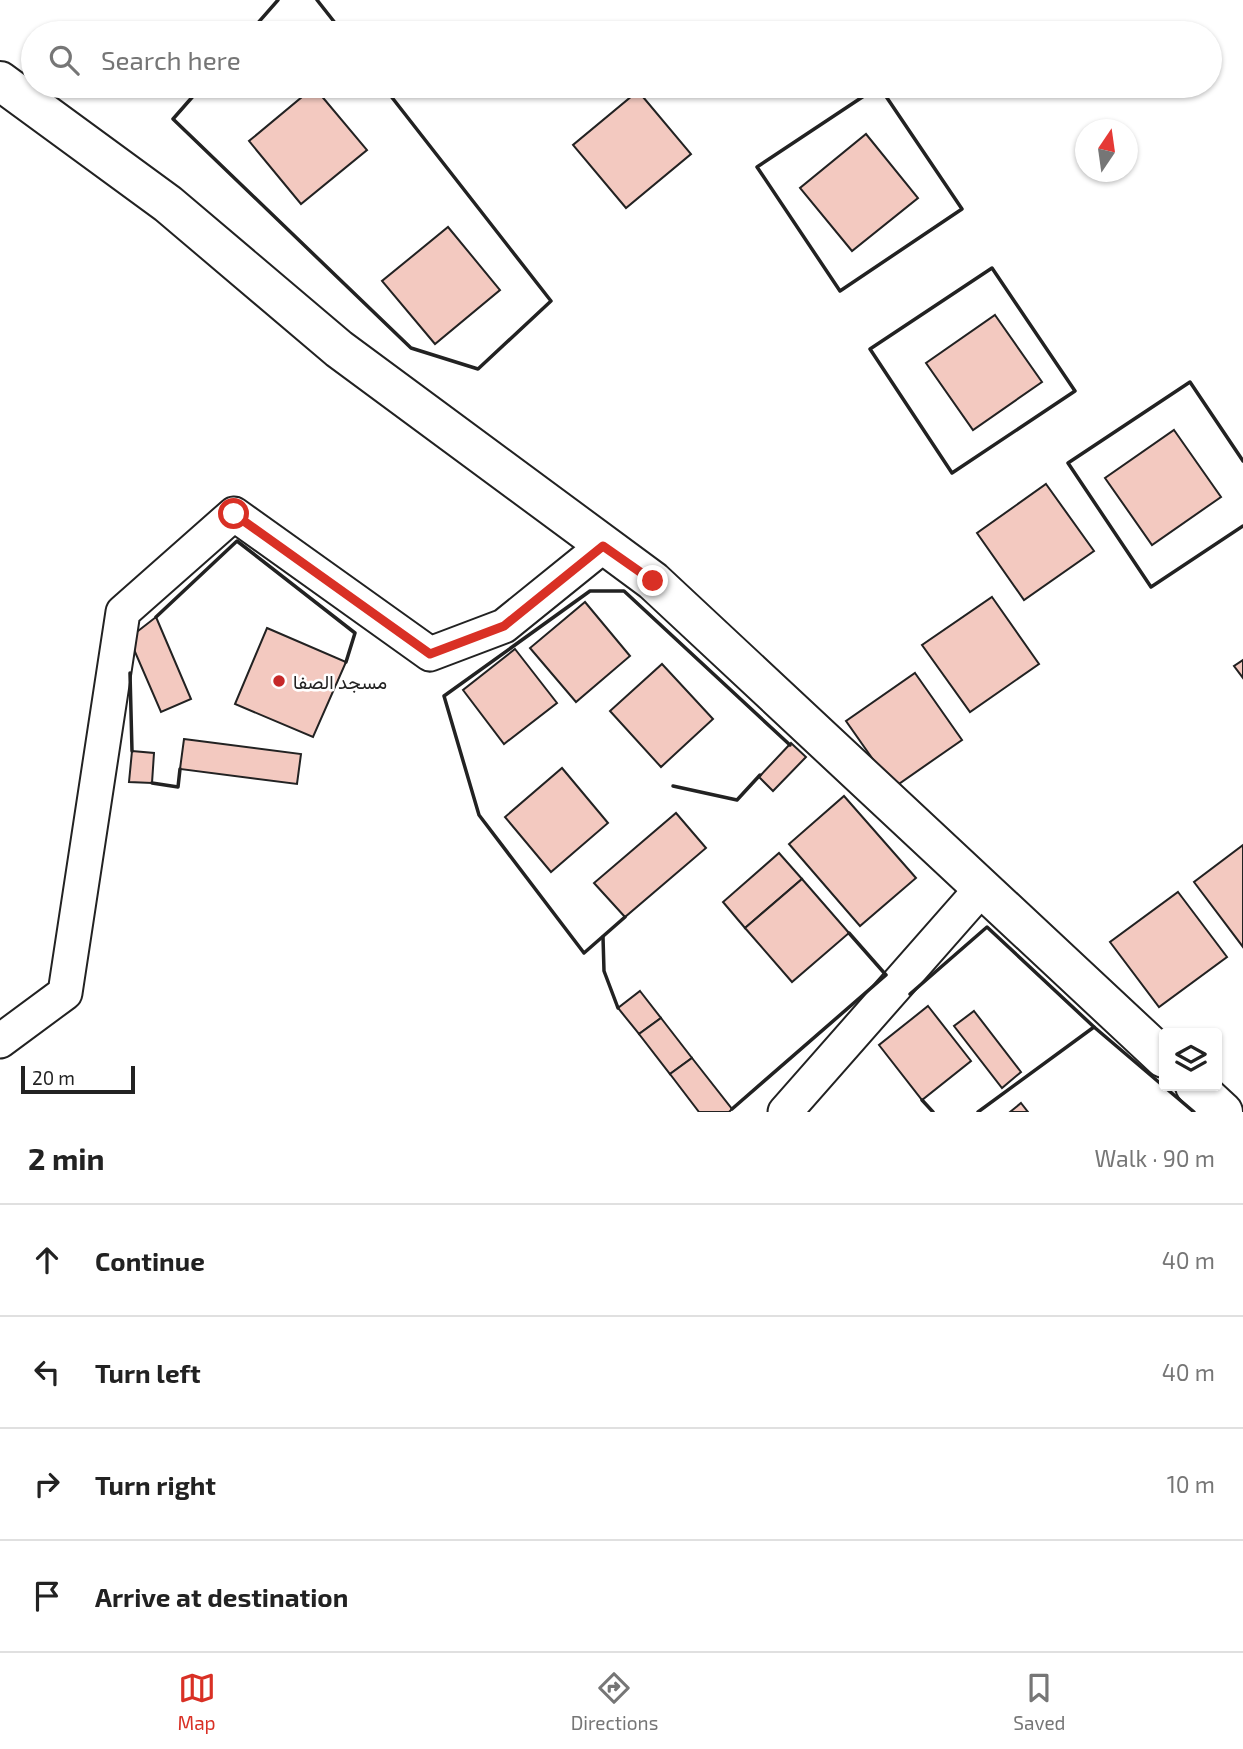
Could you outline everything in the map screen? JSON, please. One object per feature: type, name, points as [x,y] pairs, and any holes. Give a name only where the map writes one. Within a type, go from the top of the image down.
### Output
[{"type":"street","points":[[0,81],[21,96]]},
{"type":"street","points":[[23,98],[168,204],[339,349],[653,581],[1159,1053]]},
{"type":"street","points":[[0,1041],[65,993],[123,612],[234,514],[430,654],[504,626],[603,546]]},
{"type":"street","points":[[785,1112],[983,887]]},
{"type":"street","points":[[1200,1091],[1223,1112]]},
{"type":"building","points":[[301,98],[323,98],[367,150],[301,204],[249,141]]},
{"type":"building","points":[[630,98],[644,98],[691,154],[626,208],[573,145]]},
{"type":"building","points":[[866,134],[918,198],[852,251],[800,188]]},
{"type":"building","points":[[448,227],[500,290],[435,344],[382,281]]},
{"type":"building","points":[[995,315],[1042,382],[973,430],[926,363]]},
{"type":"building","points":[[1174,430],[1221,497],[1152,545],[1105,478]]},
{"type":"building","points":[[1046,484],[1094,551],[1024,600],[977,533]]},
{"type":"building","points":[[992,597],[1039,664],[970,712],[922,645]]},
{"type":"building","points":[[585,602],[630,656],[576,702],[530,648]]},
{"type":"building","points":[[156,617],[191,699],[161,712],[129,638]]},
{"type":"building","points":[[267,628],[346,662],[313,737],[235,704]]},
{"type":"building","points":[[515,649],[557,703],[504,744],[463,690]]},
{"type":"building","points":[[1243,660],[1243,678],[1234,666]]},
{"type":"building","points":[[662,664],[713,719],[661,767],[610,711]]},
{"type":"building","points":[[915,673],[962,740],[893,788],[846,721]]},
{"type":"building","points":[[184,739],[301,754],[297,784],[180,769]]},
{"type":"building","points":[[791,743],[806,757],[773,791],[759,777]]},
{"type":"building","points":[[132,751],[154,753],[152,783],[129,782]]},
{"type":"building","points":[[562,768],[608,823],[551,872],[505,817]]},
{"type":"building","points":[[844,796],[916,878],[860,926],[789,844]]},
{"type":"building","points":[[676,813],[706,848],[625,917],[594,883]]},
{"type":"building","points":[[1243,845],[1243,947],[1194,882]]},
{"type":"building","points":[[779,853],[802,879],[745,928],[723,902]]},
{"type":"building","points":[[802,879],[849,933],[792,982],[745,928]]},
{"type":"building","points":[[1178,892],[1227,957],[1159,1007],[1110,942]]},
{"type":"building","points":[[640,991],[661,1018],[639,1034],[618,1008]]},
{"type":"building","points":[[928,1006],[971,1061],[922,1100],[879,1045]]},
{"type":"building","points":[[974,1011],[1021,1072],[1002,1088],[954,1026]]},
{"type":"building","points":[[661,1018],[692,1058],[670,1074],[639,1034]]},
{"type":"building","points":[[692,1058],[732,1109],[729,1112],[699,1112],[670,1074]]},
{"type":"building","points":[[1021,1103],[1028,1112],[1010,1112]]},
{"type":"wall","points":[[260,21],[278,0]]},
{"type":"wall","points":[[317,0],[334,21]]},
{"type":"wall","points":[[191,98],[173,119],[411,348],[478,369],[551,301],[392,98]]},
{"type":"wall","points":[[861,98],[757,167],[840,291],[962,209],[887,98]]},
{"type":"wall","points":[[992,268],[1075,391],[952,473],[870,349],[992,268]]},
{"type":"wall","points":[[1243,461],[1190,382],[1068,463],[1151,587],[1243,526]]},
{"type":"wall","points":[[156,617],[237,541],[355,633],[346,662]]},
{"type":"wall","points":[[625,917],[584,953],[479,815],[444,696],[590,591],[624,591],[790,745]]},
{"type":"wall","points":[[130,673],[132,751]]},
{"type":"wall","points":[[152,783],[178,787],[180,769]]},
{"type":"wall","points":[[673,786],[737,800],[760,775]]},
{"type":"wall","points":[[910,994],[987,927],[1094,1027],[978,1112]]},
{"type":"wall","points":[[732,1109],[886,975],[849,933]]},
{"type":"wall","points":[[603,937],[604,971],[618,1008]]},
{"type":"wall","points":[[1094,1027],[1194,1112]]},
{"type":"wall","points":[[922,1100],[933,1112]]},
{"type":"place","name":"مسجد الصفا","points":[[279,681]]},
{"type":"route","points":[[234,514],[430,654],[504,626],[603,546],[653,581]]}]
